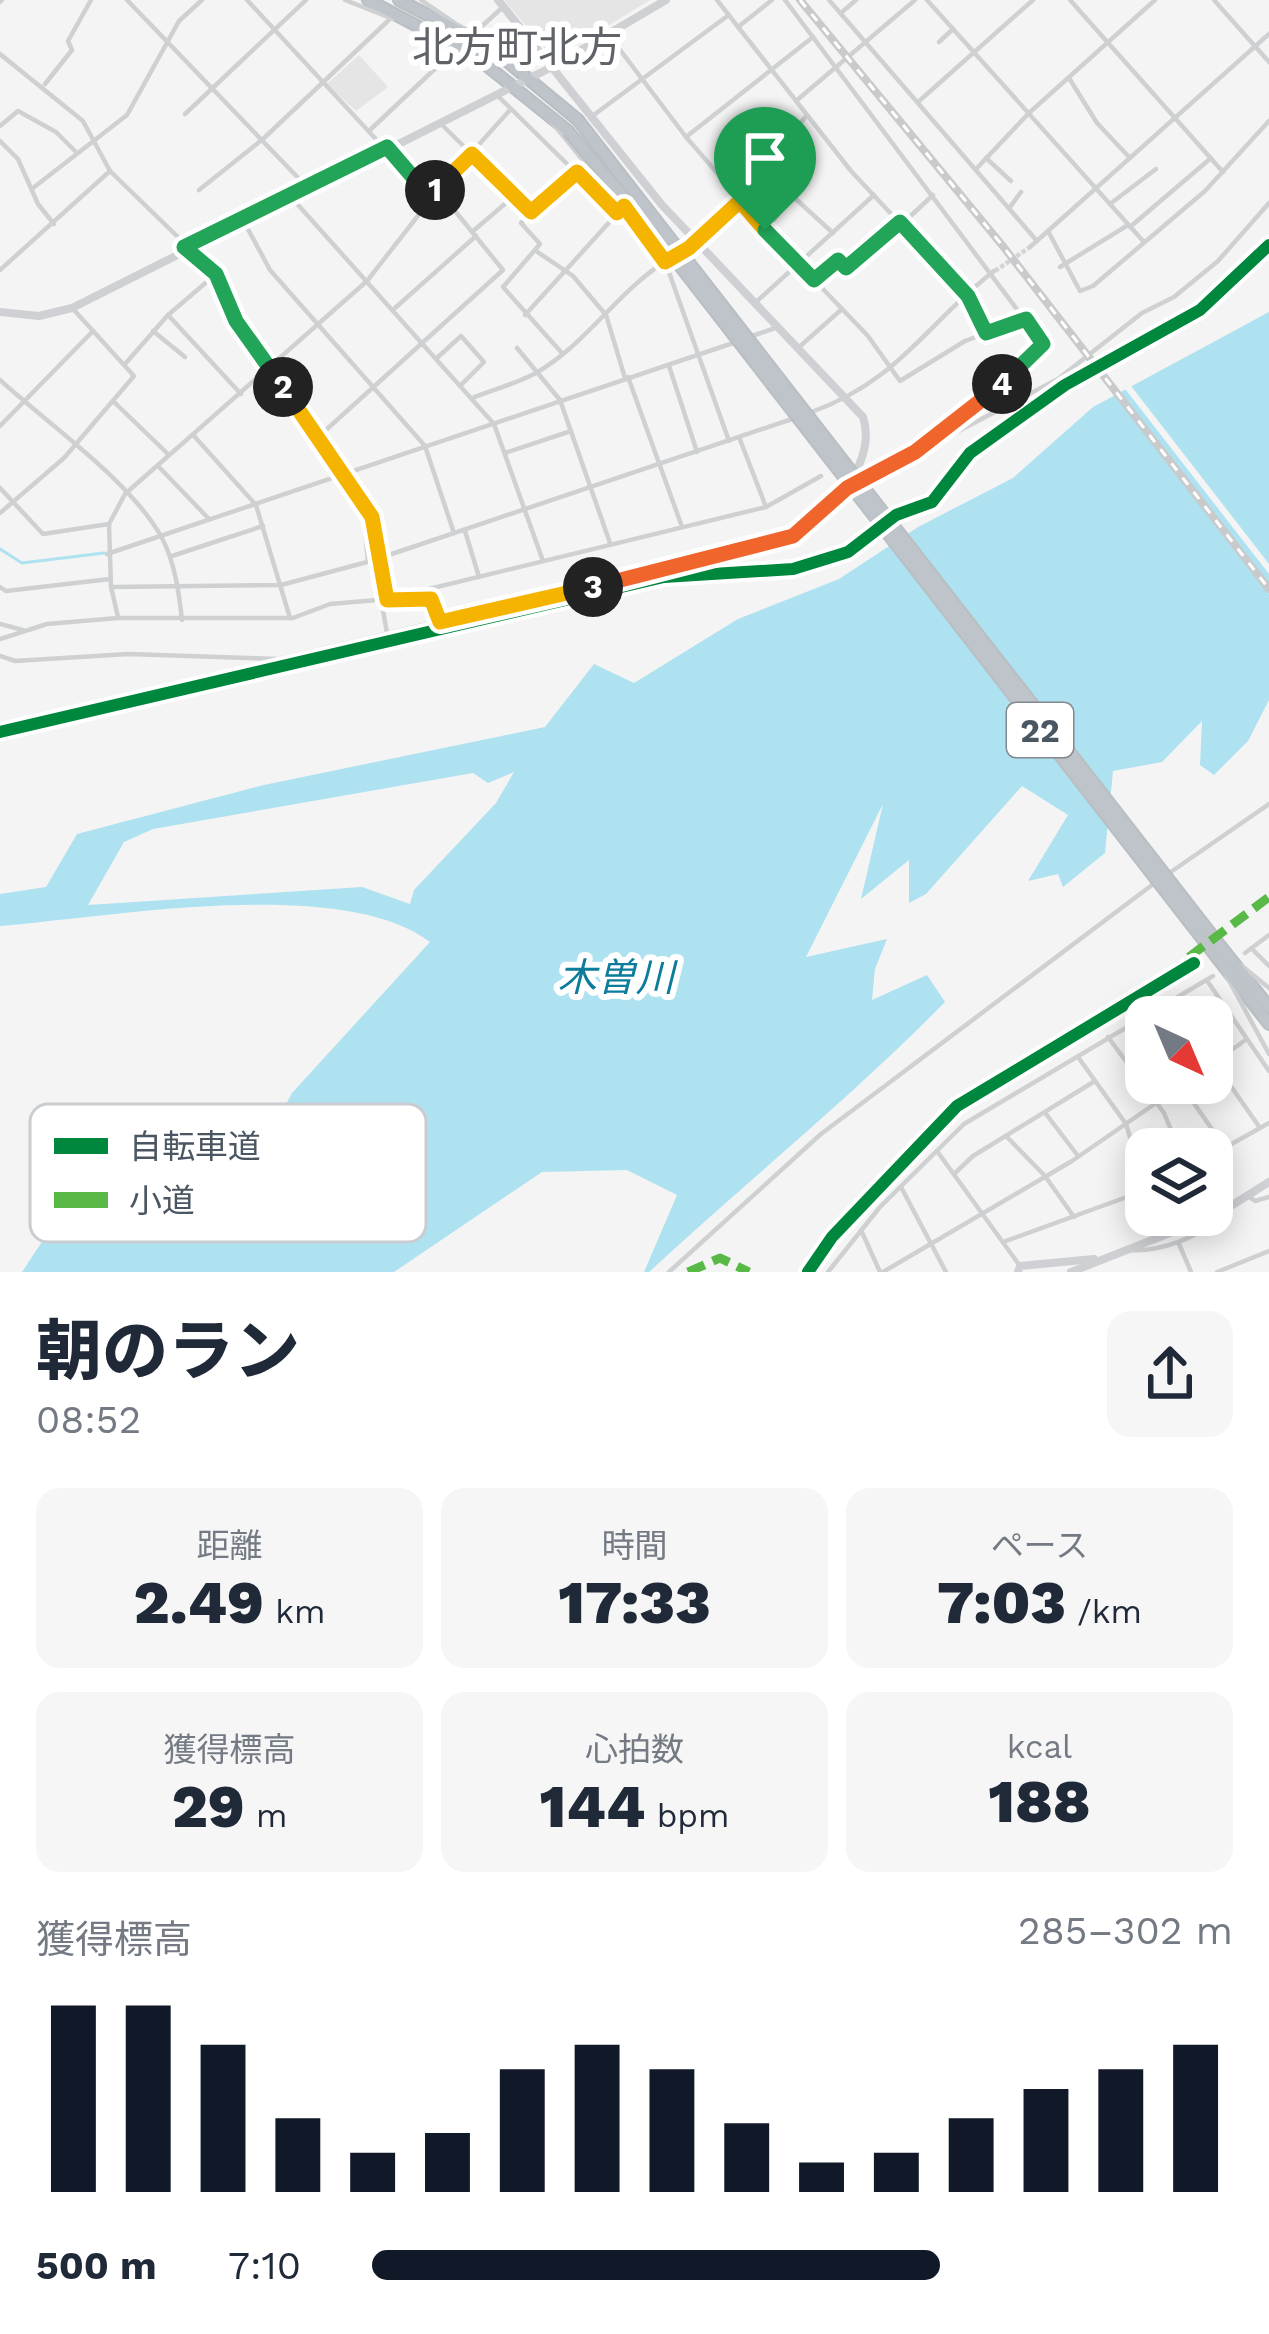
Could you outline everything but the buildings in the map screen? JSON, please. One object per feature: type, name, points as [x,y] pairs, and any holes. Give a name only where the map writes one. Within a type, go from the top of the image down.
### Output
[{"type":"highway","name":"22","points":[[368,0],[459,46],[516,84],[568,131],[663,244],[1219,951],[1269,1006]]},
{"type":"highway","name":"22","points":[[399,0],[476,31],[585,119],[1219,951],[1269,1024]]},
{"type":"main road","points":[[0,312],[39,316],[72,308],[184,247],[551,67],[662,1]]},
{"type":"main road","points":[[500,3],[585,119],[863,417],[866,433],[847,488],[798,532],[771,543]]},
{"type":"main road","points":[[1233,1203],[1269,1182]]},
{"type":"main road","points":[[1071,1272],[1159,1236]]},
{"type":"main road","points":[[1019,1269],[1098,1261]]},
{"type":"street","points":[[45,85],[72,50],[68,41],[87,16],[91,0]]},
{"type":"street","points":[[128,0],[307,187]]},
{"type":"street","points":[[33,188],[127,115],[179,20],[202,0]]},
{"type":"street","points":[[247,0],[424,190],[437,190],[510,279]]},
{"type":"street","points":[[184,114],[306,0]]},
{"type":"street","points":[[345,0],[459,46],[371,129]]},
{"type":"street","points":[[421,0],[476,31],[500,3]]},
{"type":"street","points":[[717,0],[807,116],[968,296],[986,333]]},
{"type":"street","points":[[738,27],[772,0]]},
{"type":"street","points":[[785,0],[1043,344],[1010,378],[915,452]]},
{"type":"street","points":[[829,0],[1037,241]]},
{"type":"street","points":[[841,14],[856,0]]},
{"type":"street","points":[[796,101],[915,0]]},
{"type":"street","points":[[927,0],[1144,242]]},
{"type":"street","points":[[918,102],[1034,0]]},
{"type":"street","points":[[1070,0],[1223,172]]},
{"type":"street","points":[[976,168],[1029,113],[1155,0]]},
{"type":"street","points":[[1214,0],[1269,62]]},
{"type":"street","points":[[585,119],[644,81],[728,15]]},
{"type":"street","points":[[199,190],[263,139],[391,18]]},
{"type":"street","points":[[939,42],[953,29]]},
{"type":"street","points":[[608,34],[686,137],[765,230],[842,309],[900,381],[986,333],[1026,319]]},
{"type":"street","points":[[1030,247],[1269,34]]},
{"type":"street","points":[[686,137],[813,37]]},
{"type":"street","points":[[0,54],[45,85],[96,136],[110,171],[216,274],[236,321],[366,514],[388,634]]},
{"type":"street","points":[[1069,78],[1097,123],[1130,158]]},
{"type":"street","points":[[496,94],[617,213]]},
{"type":"street","points":[[118,618],[107,554],[109,524],[125,494],[367,281],[437,190],[510,110]]},
{"type":"street","points":[[0,126],[18,111],[56,132],[75,151]]},
{"type":"street","points":[[548,113],[554,131],[624,206],[665,262],[729,440]]},
{"type":"street","points":[[472,398],[536,373],[606,315],[638,279],[696,242],[740,201],[807,116]]},
{"type":"street","points":[[1048,231],[1063,266],[1081,291],[1102,280],[1223,172],[1269,121]]},
{"type":"street","points":[[439,122],[531,212]]},
{"type":"street","points":[[0,141],[54,224]]},
{"type":"street","points":[[0,160],[10,152]]},
{"type":"street","points":[[986,158],[1010,181]]},
{"type":"street","points":[[1063,266],[1129,226],[1211,158]]},
{"type":"street","points":[[1110,204],[1156,169]]},
{"type":"street","points":[[764,170],[833,233]]},
{"type":"street","points":[[0,270],[110,171]]},
{"type":"street","points":[[561,352],[503,287],[540,244],[520,223],[577,172]]},
{"type":"street","points":[[1010,208],[1021,192]]},
{"type":"street","points":[[290,195],[494,424],[543,561]]},
{"type":"street","points":[[754,303],[874,195]]},
{"type":"street","points":[[814,280],[838,260],[846,268],[934,195]]},
{"type":"street","points":[[393,310],[514,196]]},
{"type":"street","points":[[765,230],[792,198]]},
{"type":"street","points":[[847,488],[1058,379],[1142,313],[1194,283],[1269,202]]},
{"type":"street","points":[[525,315],[624,206]]},
{"type":"street","points":[[242,218],[270,270],[425,446],[454,533]]},
{"type":"street","points":[[535,250],[564,269],[606,315],[682,526]]},
{"type":"street","points":[[317,438],[503,270]]},
{"type":"street","points":[[111,587],[280,585],[374,560],[848,399],[931,335],[992,272]]},
{"type":"street","points":[[124,364],[168,315],[216,274]]},
{"type":"street","points":[[0,513],[64,458],[71,444],[134,376],[72,308]]},
{"type":"street","points":[[798,347],[842,309]]},
{"type":"street","points":[[168,315],[241,394]]},
{"type":"street","points":[[107,554],[778,327]]},
{"type":"street","points":[[0,426],[93,331]]},
{"type":"street","points":[[153,331],[184,357]]},
{"type":"street","points":[[437,358],[461,336],[484,362],[461,385]]},
{"type":"street","points":[[517,348],[560,400],[610,543]]},
{"type":"street","points":[[669,366],[697,452]]},
{"type":"street","points":[[0,380],[102,466],[161,536],[178,586],[182,620]]},
{"type":"street","points":[[114,402],[169,454]]},
{"type":"street","points":[[505,453],[571,431]]},
{"type":"street","points":[[193,436],[256,505],[290,618]]},
{"type":"street","points":[[739,437],[766,508]]},
{"type":"street","points":[[158,465],[208,519]]},
{"type":"street","points":[[383,600],[766,508],[821,476]]},
{"type":"street","points":[[0,488],[43,533],[109,524]]},
{"type":"street","points":[[366,514],[372,517],[374,560]]},
{"type":"street","points":[[366,514],[383,600]]},
{"type":"street","points":[[169,557],[263,526]]},
{"type":"street","points":[[464,530],[479,577]]},
{"type":"street","points":[[0,656],[15,661],[128,654],[279,659],[771,543]]},
{"type":"street","points":[[0,587],[6,591],[110,579]]},
{"type":"street","points":[[0,639],[23,630],[118,618],[290,618],[330,604],[383,600],[431,599],[440,622]]},
{"type":"street","points":[[0,624],[23,630]]},
{"type":"street","points":[[669,1272],[821,1134],[1269,804]]},
{"type":"street","points":[[1269,935],[1248,950],[1269,966]]},
{"type":"street","points":[[1219,951],[1269,988]]},
{"type":"street","points":[[1219,951],[1269,1054]]},
{"type":"street","points":[[828,1272],[861,1230],[964,1124],[1211,978],[1244,1041],[1269,1071]]},
{"type":"street","points":[[1108,1037],[1125,1060]]},
{"type":"street","points":[[1233,1048],[1244,1041]]},
{"type":"street","points":[[1077,1055],[1127,1128]]},
{"type":"street","points":[[954,1174],[1095,1081]]},
{"type":"street","points":[[1233,1090],[1260,1128]]},
{"type":"street","points":[[861,1230],[881,1272],[1046,1176],[1155,1104]]},
{"type":"street","points":[[1046,1114],[1078,1156]]},
{"type":"street","points":[[1233,1144],[1269,1123]]},
{"type":"street","points":[[1006,1136],[1046,1176],[1074,1216]]},
{"type":"street","points":[[937,1150],[1019,1269]]},
{"type":"street","points":[[901,1187],[946,1272]]},
{"type":"street","points":[[1248,1196],[1255,1201],[1269,1197]]},
{"type":"street","points":[[1003,1242],[1125,1197]]},
{"type":"street","points":[[1129,1249],[1190,1236]]},
{"type":"street","points":[[1178,1242],[1191,1272]]},
{"type":"street","points":[[1217,1272],[1236,1269],[1269,1251]]},
{"type":"shaded area","points":[[504,0],[650,0],[554,59]]},
{"type":"shaded area","points":[[359,55],[388,87],[356,111],[327,84]]},
{"type":"water","name":"木曽川","points":[[1269,312],[1269,700],[1248,741],[1214,775],[1200,765],[1202,721],[1162,762],[1113,771],[1105,853],[1063,887],[1058,874],[1028,881],[1068,815],[1022,786],[926,894],[909,903],[909,860],[861,899],[883,804],[806,957],[887,939],[875,969],[872,1000],[927,975],[945,1002],[649,1272],[644,1272],[677,1195],[627,1170],[542,1172],[394,1272],[22,1272],[42,1242],[426,1242],[426,1104],[286,1104],[430,942],[391,922],[341,910],[285,905],[162,909],[0,926],[0,894],[46,887],[77,834],[264,785],[545,727],[594,664],[634,683],[738,619],[839,579],[918,527],[1013,478],[1093,407]],"holes":[[[514,772],[496,803],[414,890],[410,904],[362,887],[88,905],[124,842],[153,829],[473,773],[488,783]]]},
{"type":"pier","points":[[1128,382],[1269,564],[1269,574],[1122,385]]},
{"type":"pier","points":[[1117,388],[1269,584],[1269,594],[1111,391]]},
{"type":"waterway","points":[[0,549],[22,563],[104,553]]},
{"type":"tunnel","points":[[995,271],[1030,247]]},
{"type":"railway","points":[[800,0],[1002,245],[1269,589]]},
{"type":"marked path","points":[[1189,957],[1269,897]]},
{"type":"marked path","points":[[688,1272],[720,1258],[749,1272]]},
{"type":"cycle path","points":[[0,732],[664,577],[793,569],[848,552],[896,515],[932,502],[970,453],[1065,385],[1200,310],[1269,245]]},
{"type":"cycle path","points":[[808,1272],[832,1237],[957,1106],[1194,963]]},
{"type":"district","name":"北方町北方","points":[[517,47]]},
{"type":"route","points":[[387,147],[424,190],[437,190],[472,154],[531,212],[577,172],[617,213],[624,206],[665,262],[689,248],[740,201],[765,230],[814,280],[838,260],[846,268],[900,222],[968,296],[986,333],[1026,319],[1043,344],[1010,378],[915,452],[847,488],[793,536],[440,622],[431,599],[387,600],[372,517],[236,321],[216,274],[184,247],[387,147]]}]
